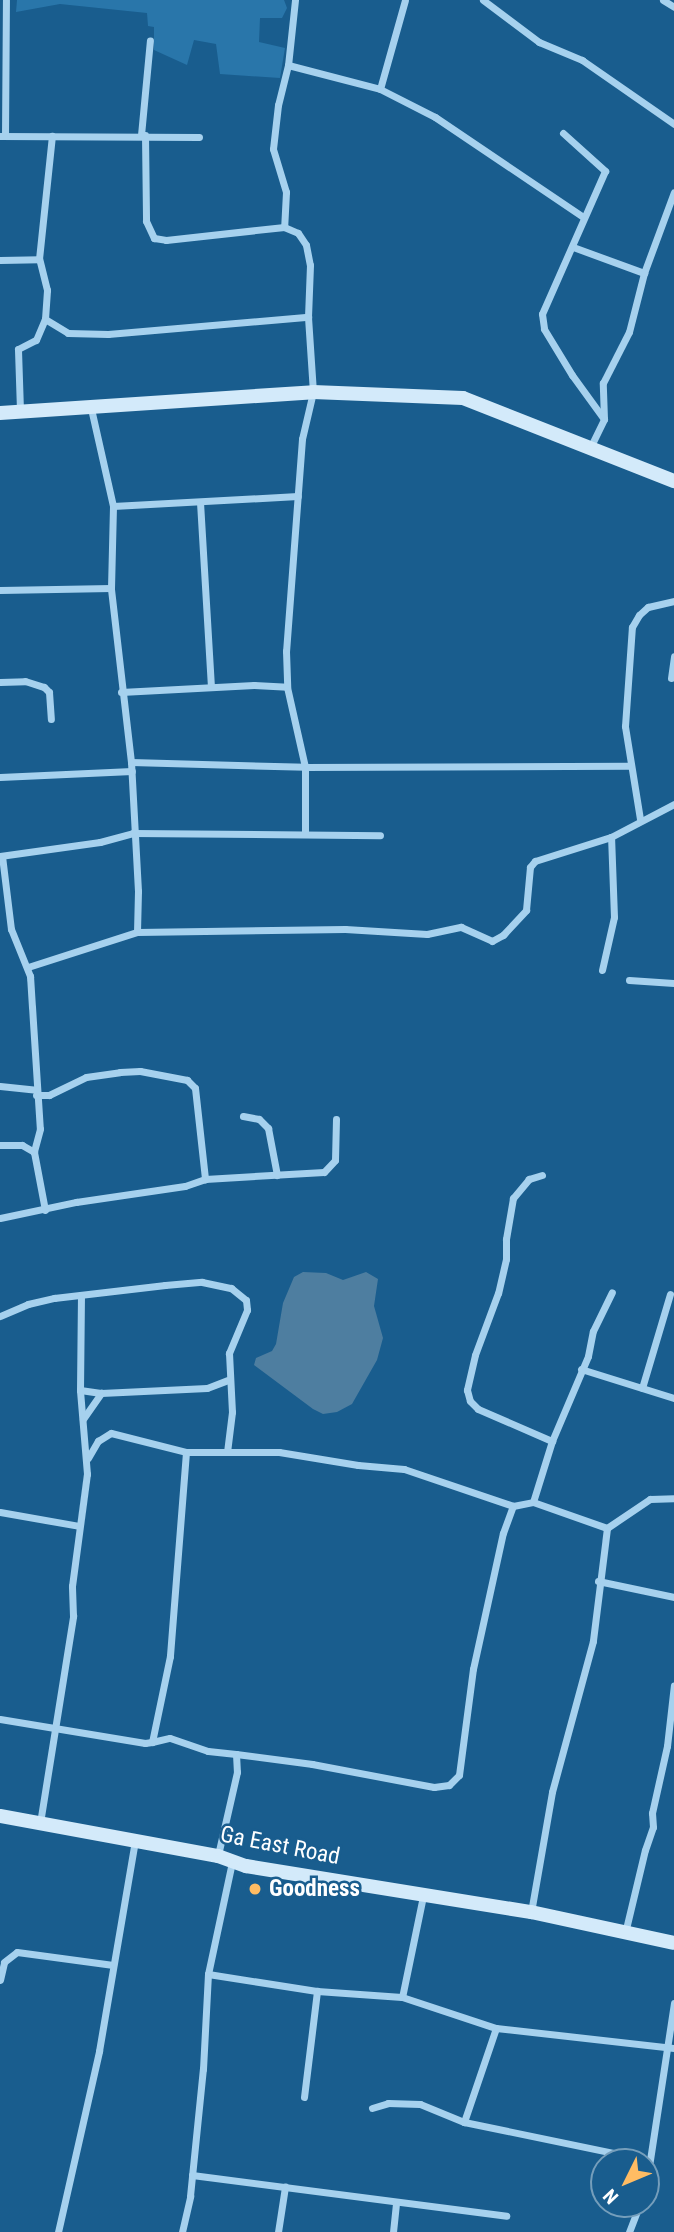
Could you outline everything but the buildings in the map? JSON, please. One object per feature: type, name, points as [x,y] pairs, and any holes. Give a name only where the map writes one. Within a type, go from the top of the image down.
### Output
[{"type":"street","points":[[6,0],[2,44],[3,136],[199,137]]},
{"type":"street","points":[[285,228],[286,192],[273,149],[278,105],[288,65],[295,0]]},
{"type":"street","points":[[380,89],[405,0]]},
{"type":"street","points":[[483,0],[539,41],[582,60],[674,124]]},
{"type":"street","points":[[663,0],[674,7]]},
{"type":"street","points":[[150,40],[143,135],[146,221],[154,238],[166,240],[285,228],[298,233],[306,245],[310,265],[309,317],[313,392],[302,439],[286,651],[287,687],[305,766],[306,834]]},
{"type":"street","points":[[288,65],[380,89],[435,117],[583,217]]},
{"type":"street","points":[[563,133],[605,171],[542,314],[544,330],[604,419]]},
{"type":"street","points":[[20,410],[18,349],[36,340],[45,318],[47,290],[40,259],[52,136]]},
{"type":"street","points":[[590,448],[604,419],[603,383],[629,332],[644,273],[674,192]]},
{"type":"street","points":[[573,247],[644,273]]},
{"type":"street","points":[[0,260],[40,259]]},
{"type":"street","points":[[45,318],[68,333],[108,334],[309,317]]},
{"type":"street","points":[[0,413],[313,392],[463,398],[674,481]]},
{"type":"street","points":[[91,408],[113,506],[111,588],[131,766],[138,891],[137,932]]},
{"type":"street","points":[[113,506],[298,496]]},
{"type":"street","points":[[200,502],[211,687]]},
{"type":"street","points":[[0,589],[111,588]]},
{"type":"street","points":[[639,819],[625,726],[632,627],[648,607],[674,601]]},
{"type":"street","points":[[671,678],[674,656]]},
{"type":"street","points":[[0,682],[25,681],[44,687],[49,692],[51,719]]},
{"type":"street","points":[[121,692],[211,687],[287,687]]},
{"type":"street","points":[[0,777],[131,766],[629,766]]},
{"type":"street","points":[[28,967],[137,932],[345,929],[427,934],[461,927],[492,940],[503,935],[526,910],[531,863],[611,836],[639,819],[674,804]]},
{"type":"street","points":[[45,1210],[34,1152],[40,1129],[28,967],[11,929],[1,856],[100,842],[133,834],[380,835]]},
{"type":"street","points":[[602,970],[614,917],[611,836]]},
{"type":"street","points":[[629,980],[674,983]]},
{"type":"street","points":[[0,1086],[49,1095],[86,1077],[120,1072],[140,1071],[187,1080],[195,1088],[205,1179]]},
{"type":"street","points":[[243,1116],[259,1119],[268,1128],[277,1175]]},
{"type":"street","points":[[0,1219],[76,1202],[185,1186],[205,1179],[329,1170],[335,1160],[336,1119]]},
{"type":"street","points":[[0,1145],[22,1145],[34,1152]]},
{"type":"street","points":[[542,1175],[529,1179],[513,1198],[506,1239],[506,1259],[498,1293],[475,1355],[467,1391],[470,1401],[478,1409],[552,1441]]},
{"type":"street","points":[[0,1316],[27,1304],[81,1295],[202,1282],[231,1288],[248,1305],[232,1338],[228,1380],[232,1412],[227,1451]]},
{"type":"street","points":[[533,1502],[552,1441],[582,1369],[593,1331],[612,1292]]},
{"type":"street","points":[[642,1388],[670,1294]]},
{"type":"street","points":[[40,1823],[45,1800],[46,1769],[73,1616],[72,1586],[88,1458],[80,1390],[81,1295]]},
{"type":"street","points":[[582,1369],[674,1398]]},
{"type":"street","points":[[80,1390],[102,1393],[207,1388],[228,1380]]},
{"type":"street","points":[[83,1419],[102,1393]]},
{"type":"street","points":[[88,1458],[97,1441],[111,1433],[186,1452],[279,1452],[358,1465],[404,1469],[513,1506],[533,1502],[607,1528]]},
{"type":"street","points":[[152,1742],[170,1656],[186,1452]]},
{"type":"street","points":[[531,1912],[545,1824],[593,1641],[598,1581],[607,1528],[650,1499],[674,1498]]},
{"type":"street","points":[[0,1718],[145,1744],[170,1738],[208,1751],[312,1764],[434,1787],[449,1785],[459,1775],[472,1669],[503,1533],[513,1506]]},
{"type":"street","points":[[0,1512],[79,1526]]},
{"type":"street","points":[[598,1581],[674,1597]]},
{"type":"street","points":[[625,1933],[653,1827],[652,1812],[667,1746],[674,1685]]},
{"type":"street","points":[[182,2232],[192,2175],[203,2069],[208,1974],[237,1772],[236,1754]]},
{"type":"street","name":"Ga East Road","points":[[0,1816],[423,1896],[531,1912],[674,1943]]},
{"type":"street","points":[[58,2232],[99,2051],[135,1841]]},
{"type":"street","points":[[402,1997],[423,1896]]},
{"type":"street","points":[[0,1980],[4,1962],[17,1952],[113,1965]]},
{"type":"street","points":[[208,1974],[317,1991],[402,1997],[496,2028],[670,2047]]},
{"type":"street","points":[[304,2097],[317,1991]]},
{"type":"street","points":[[650,2148],[670,2047],[674,2003]]},
{"type":"street","points":[[464,2122],[496,2028]]},
{"type":"street","points":[[372,2108],[388,2103],[421,2104],[464,2122],[590,2148]]},
{"type":"street","points":[[192,2175],[506,2216]]},
{"type":"street","points":[[278,2232],[285,2187]]},
{"type":"street","points":[[393,2232],[396,2203]]},
{"type":"shaded area","points":[[17,0],[284,0],[287,8],[282,18],[260,18],[259,42],[285,48],[280,78],[220,74],[216,44],[194,40],[187,65],[154,50],[154,27],[148,26],[147,13],[60,4],[16,12]]},
{"type":"shaded area","points":[[303,1272],[326,1273],[343,1280],[366,1272],[378,1279],[374,1306],[383,1338],[377,1360],[352,1404],[337,1412],[323,1414],[313,1409],[254,1365],[256,1358],[272,1351],[276,1344],[283,1303],[294,1277]]},
{"type":"place","name":"Goodness","points":[[255,1889]]}]
